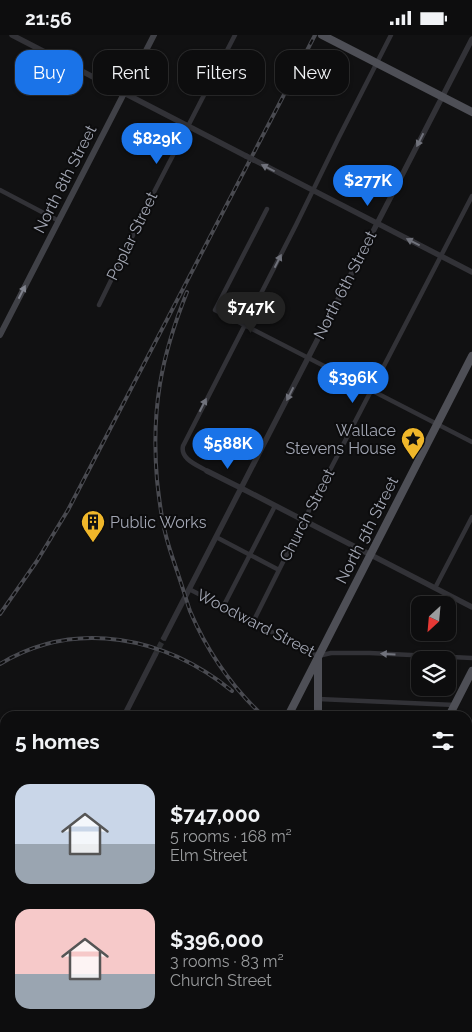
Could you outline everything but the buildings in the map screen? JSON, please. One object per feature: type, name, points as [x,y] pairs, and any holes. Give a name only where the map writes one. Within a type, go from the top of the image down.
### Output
[{"type":"main road","name":"North 8th Street","points":[[146,50],[154,35]]},
{"type":"main road","points":[[322,35],[472,112]]},
{"type":"main road","name":"North 8th Street","points":[[0,335],[123,95]]},
{"type":"main road","name":"North 5th Street","points":[[290,711],[472,356]]},
{"type":"main road","points":[[318,656],[318,711]]},
{"type":"main road","points":[[452,711],[472,671]]},
{"type":"street","points":[[12,35],[93,77]]},
{"type":"street","name":"Poplar Street","points":[[99,305],[153,194],[235,35]]},
{"type":"street","points":[[391,35],[182,451],[184,456],[207,471],[472,607]]},
{"type":"street","name":"North 6th Street","points":[[164,638],[472,39]]},
{"type":"street","points":[[128,95],[472,272]]},
{"type":"street","points":[[0,190],[59,221]]},
{"type":"street","name":"Church Street","points":[[252,622],[472,196]]},
{"type":"street","points":[[267,209],[215,310],[472,442]]},
{"type":"street","points":[[223,607],[275,506]]},
{"type":"street","points":[[435,588],[472,517]]},
{"type":"street","points":[[216,537],[279,570]]},
{"type":"street","name":"Woodward Street","points":[[189,589],[318,656],[331,653],[370,653],[472,658]]},
{"type":"street","points":[[127,711],[155,655]]},
{"type":"street","points":[[318,699],[455,705]]},
{"type":"tunnel","points":[[155,655],[164,638]]},
{"type":"railway","points":[[0,614],[37,561],[68,510],[315,35]]},
{"type":"railway","points":[[187,292],[164,361],[157,406],[156,454],[161,515],[169,548],[190,611],[197,626],[212,654],[230,680],[258,711]]},
{"type":"railway","points":[[0,664],[29,650],[59,641],[89,638],[120,640],[150,647],[179,658],[206,672],[232,691]]},
{"type":"place","name":"Wallace Stevens House","points":[[413,460]]},
{"type":"place","name":"Public Works","points":[[93,543]]}]
